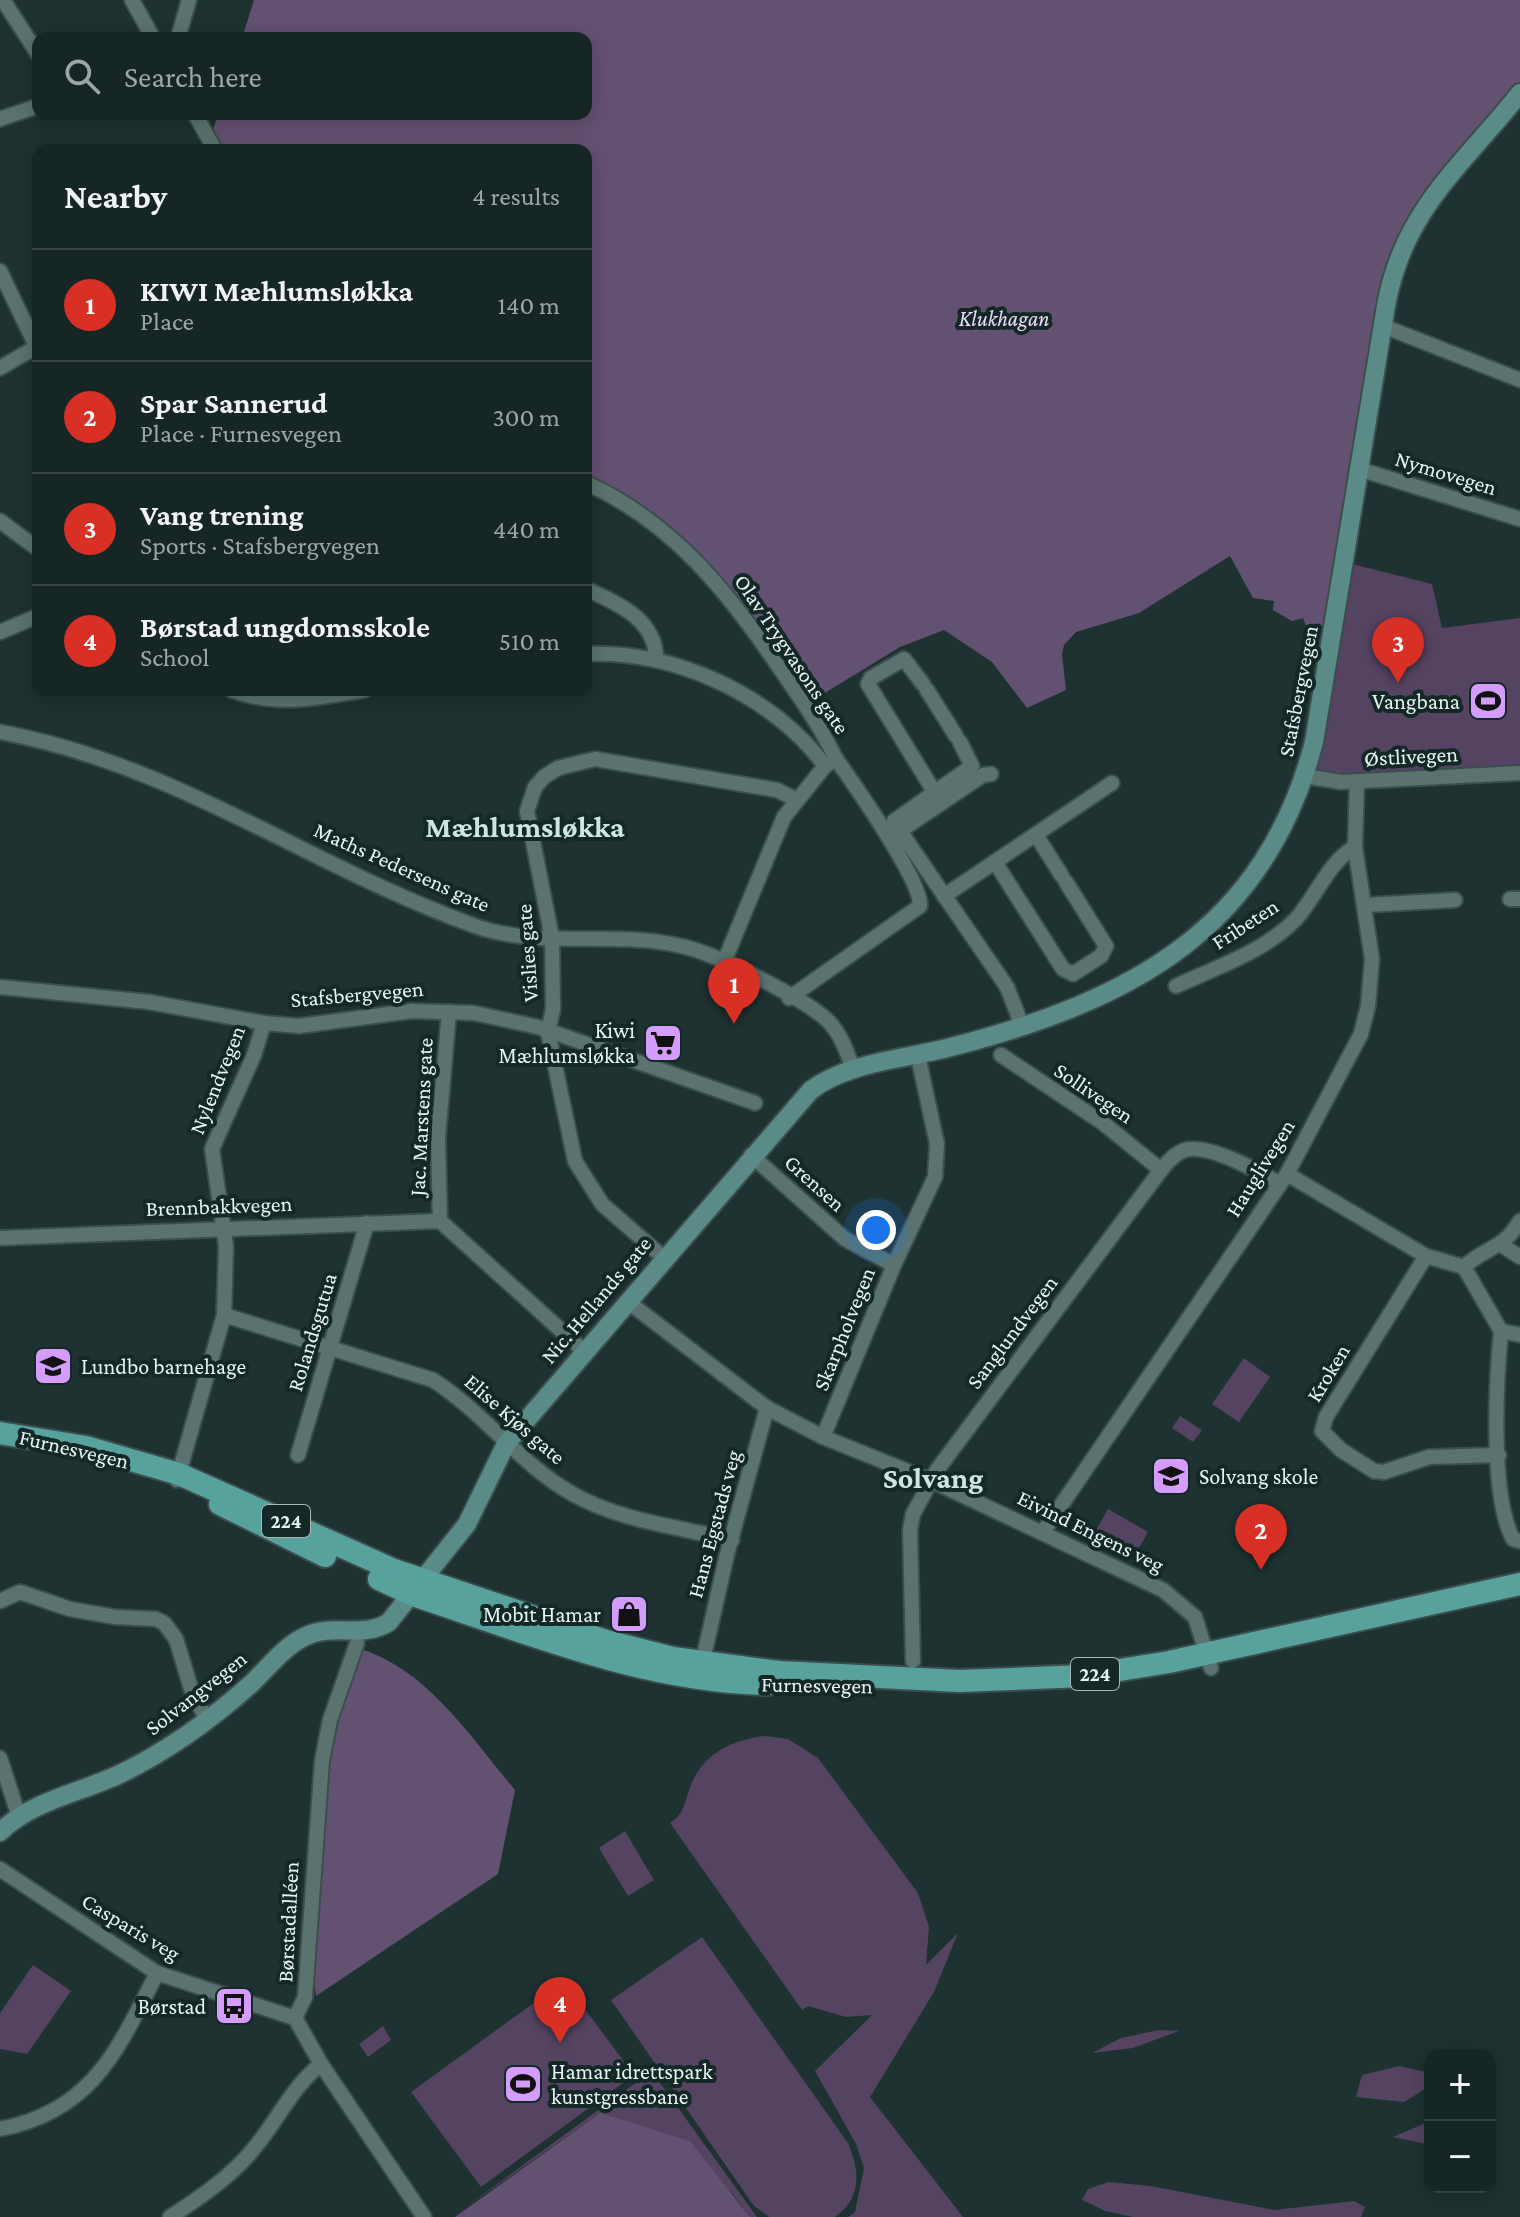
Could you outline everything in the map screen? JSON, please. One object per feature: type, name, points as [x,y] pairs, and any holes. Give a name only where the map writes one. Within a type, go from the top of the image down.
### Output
[{"type":"main road","name":"Stafsbergvegen","points":[[853,1069],[918,1056],[1023,1028],[1120,987],[1171,956],[1207,927],[1261,868],[1284,827],[1305,776],[1329,664],[1391,277],[1415,219],[1520,93]]},
{"type":"main road","name":"Nic. Hellands gate","points":[[418,1588],[467,1524],[506,1444],[751,1155],[811,1090],[853,1069]]},
{"type":"main road","name":"Furnesvegen","points":[[0,1433],[86,1447],[148,1466],[178,1478],[278,1535],[646,1669],[748,1684],[1086,1690],[1520,1584]]},
{"type":"main road","name":"Solvangvegen","points":[[0,1832],[19,1817],[134,1767],[207,1719],[299,1640],[329,1630],[361,1631],[382,1627],[418,1588]]},
{"type":"main road","name":"Furnesvegen","points":[[1209,1660],[1520,1599]]},
{"type":"street","points":[[3,0],[32,45]]},
{"type":"street","points":[[132,0],[150,32]]},
{"type":"street","points":[[180,32],[189,0]]},
{"type":"street","points":[[0,119],[32,108]]},
{"type":"street","points":[[198,120],[212,144]]},
{"type":"street","points":[[0,271],[32,338]]},
{"type":"street","points":[[1383,326],[1520,380]]},
{"type":"street","points":[[0,368],[32,351]]},
{"type":"street","name":"Nymovegen","points":[[1359,469],[1520,519]]},
{"type":"street","name":"Olav Trygvasons gate","points":[[592,486],[644,515],[707,571],[735,602],[811,715],[830,763]]},
{"type":"street","points":[[0,521],[32,545]]},
{"type":"street","points":[[592,592],[614,602],[646,626],[656,646],[656,659]]},
{"type":"street","points":[[0,632],[32,619]]},
{"type":"street","points":[[592,654],[624,654],[656,659],[734,691],[797,731],[830,763],[902,861],[921,896],[920,906],[789,998]]},
{"type":"street","points":[[935,793],[868,684],[871,678],[904,659],[925,687],[972,766],[935,793],[894,821],[1007,987],[1023,1028]]},
{"type":"street","points":[[249,696],[306,700],[330,696]]},
{"type":"street","name":"Maths Pedersens gate","points":[[0,732],[41,740],[160,779],[346,869],[476,926],[523,938],[652,939],[679,944],[724,962],[833,1027],[853,1069]]},
{"type":"street","name":"Vislies gate","points":[[664,1258],[602,1204],[575,1161],[548,1032],[553,1009],[552,938],[547,897],[529,834],[527,811],[535,787],[558,768],[595,759],[777,790],[795,799]]},
{"type":"street","points":[[724,962],[768,850],[795,799],[814,783],[830,763]]},
{"type":"street","name":"Østlivegen","points":[[1305,776],[1327,781],[1357,781],[1520,773]]},
{"type":"street","points":[[900,831],[983,775],[991,774]]},
{"type":"street","name":"Hauglivegen","points":[[1043,1532],[1284,1179],[1344,1070],[1364,1022],[1372,959],[1355,847],[1357,781]]},
{"type":"street","points":[[944,896],[1112,783]]},
{"type":"street","points":[[995,862],[1063,969],[1073,974],[1101,956],[1106,946],[1036,835]]},
{"type":"street","name":"Fribeten","points":[[1176,986],[1277,936],[1316,895],[1344,853],[1355,847]]},
{"type":"street","points":[[1366,905],[1455,900]]},
{"type":"street","name":"Stafsbergvegen","points":[[0,987],[149,1002],[264,1023],[299,1026],[412,1011],[495,1017],[548,1032],[755,1103]]},
{"type":"street","name":"Jac. Marstens gate","points":[[449,1012],[438,1138],[440,1221],[585,1352]]},
{"type":"street","name":"Nylendvegen","points":[[178,1478],[224,1315],[224,1228],[212,1149],[254,1055],[264,1023]]},
{"type":"street","name":"Sollivegen","points":[[1001,1055],[1103,1123],[1161,1170]]},
{"type":"street","name":"Skarpholvegen","points":[[823,1437],[938,1165],[937,1144],[918,1056]]},
{"type":"street","name":"Sanglundvegen","points":[[913,1661],[910,1530],[913,1514],[937,1470],[1161,1170],[1181,1151],[1203,1150],[1284,1179],[1426,1256],[1464,1267]]},
{"type":"street","name":"Grensen","points":[[751,1155],[845,1239],[894,1265]]},
{"type":"street","name":"Brennbakkvegen","points":[[0,1238],[440,1221]]},
{"type":"street","points":[[1520,1221],[1503,1246],[1476,1256],[1464,1267],[1501,1331],[1499,1455],[1503,1511],[1513,1539],[1520,1541]]},
{"type":"street","name":"Rolandsgutua","points":[[298,1455],[367,1223]]},
{"type":"street","points":[[1503,1246],[1520,1257]]},
{"type":"street","name":"Kroken","points":[[1426,1256],[1326,1417],[1322,1431],[1341,1450],[1374,1471],[1384,1472],[1429,1457],[1499,1455]]},
{"type":"street","name":"Eivind Engens veg","points":[[627,1301],[767,1408],[823,1437],[932,1481],[1163,1590],[1195,1617],[1209,1660]]},
{"type":"street","name":"Elise Kjøs gate","points":[[224,1315],[433,1380],[546,1476],[590,1502],[648,1521],[732,1540]]},
{"type":"street","points":[[1501,1331],[1520,1335]]},
{"type":"street","name":"Hans Egstads veg","points":[[705,1651],[767,1408]]},
{"type":"street","points":[[0,1601],[20,1592],[70,1609],[164,1623],[176,1639],[193,1695],[207,1719]]},
{"type":"street","name":"Børstadalléen","points":[[295,2018],[305,1997],[322,1761],[330,1720],[357,1643]]},
{"type":"street","points":[[0,1758],[19,1817]]},
{"type":"street","name":"Casparis veg","points":[[0,1869],[157,1973],[295,2018]]},
{"type":"street","points":[[0,2129],[55,2111],[98,2077],[157,1973]]},
{"type":"street","points":[[295,2018],[321,2064],[418,2214]]},
{"type":"street","points":[[170,2217],[215,2187],[244,2160],[297,2087],[321,2064]]},
{"type":"shaded area","points":[[1352,564],[1432,584],[1442,628],[1520,618],[1520,767],[1337,776],[1316,768],[1314,763]]},
{"type":"shaded area","points":[[1244,1358],[1270,1377],[1239,1422],[1212,1404]]},
{"type":"shaded area","points":[[1180,1416],[1202,1430],[1193,1442],[1172,1428]]},
{"type":"shaded area","points":[[1108,1509],[1148,1532],[1135,1555],[1095,1532]]},
{"type":"shaded area","points":[[765,1736],[788,1739],[818,1758],[918,1893],[929,1927],[926,1965],[958,1933],[934,1992],[870,2097],[963,2217],[848,2217],[855,2212],[864,2168],[856,2144],[815,2071],[872,2015],[846,2017],[808,2006],[802,2010],[670,1823],[681,1811],[696,1775],[711,1757],[730,1745]]},
{"type":"shaded area","points":[[625,1831],[654,1880],[628,1896],[599,1848]]},
{"type":"shaded area","points":[[702,1937],[848,2143],[855,2164],[856,2183],[850,2201],[835,2217],[769,2217],[754,2206],[611,2000]]},
{"type":"shaded area","points":[[33,1965],[71,1991],[27,2054],[0,2049],[0,2013]]},
{"type":"shaded area","name":"Hamar idrettspark kunstgressbane","points":[[564,1981],[634,2075],[481,2187],[411,2092]]},
{"type":"shaded area","points":[[383,2026],[391,2040],[368,2057],[359,2044]]},
{"type":"shaded area","points":[[1159,2030],[1179,2031],[1133,2048],[1092,2053],[1121,2038]]},
{"type":"shaded area","points":[[1399,2066],[1424,2072],[1424,2090],[1404,2102],[1356,2097],[1362,2075]]},
{"type":"shaded area","points":[[645,2076],[658,2080],[757,2217],[750,2217],[732,2193],[600,2113],[452,2217]]},
{"type":"shaded area","points":[[1424,2124],[1424,2144],[1393,2137]]},
{"type":"shaded area","points":[[1109,2182],[1151,2186],[1274,2210],[1354,2201],[1365,2207],[1361,2217],[1133,2217],[1105,2211],[1082,2200],[1088,2189]]},
{"type":"green space","name":"Klukhagan","points":[[254,0],[1520,0],[1520,85],[1409,220],[1320,650],[1310,657],[1305,655],[1302,647],[1312,642],[1303,618],[1292,621],[1273,610],[1274,601],[1253,598],[1230,556],[1139,613],[1076,632],[1064,645],[1062,654],[1066,690],[1027,708],[992,662],[944,630],[900,647],[810,702],[739,601],[689,546],[626,499],[592,480],[592,144],[221,144],[213,130],[216,120],[592,120],[592,32],[244,32]]},
{"type":"green space","points":[[361,1649],[385,1659],[428,1689],[515,1790],[498,1874],[316,1996],[313,1967],[326,1769],[337,1716]]},
{"type":"green space","points":[[600,2113],[690,2141],[750,2217],[455,2217]]},
{"type":"place","name":"Vang trening","points":[[1398,683]]},
{"type":"place","name":"Vangbana","points":[[1488,701]]},
{"type":"place","name":"KIWI Mæhlumsløkka","points":[[734,1024]]},
{"type":"place","name":"Kiwi Mæhlumsløkka","points":[[663,1043]]},
{"type":"place","name":"Lundbo barnehage","points":[[53,1366]]},
{"type":"place","name":"Solvang skole","points":[[1171,1476]]},
{"type":"place","name":"Spar Sannerud","points":[[1261,1570]]},
{"type":"place","name":"Mobit Hamar","points":[[629,1614]]},
{"type":"place","name":"Børstad","points":[[234,2006]]},
{"type":"place","name":"Børstad ungdomsskole","points":[[560,2043]]},
{"type":"place","name":"Hamar idrettspark kunstgressbane","points":[[523,2084]]},
{"type":"district","name":"Mæhlumsløkka","points":[[525,826]]},
{"type":"district","name":"Solvang","points":[[933,1477]]}]
